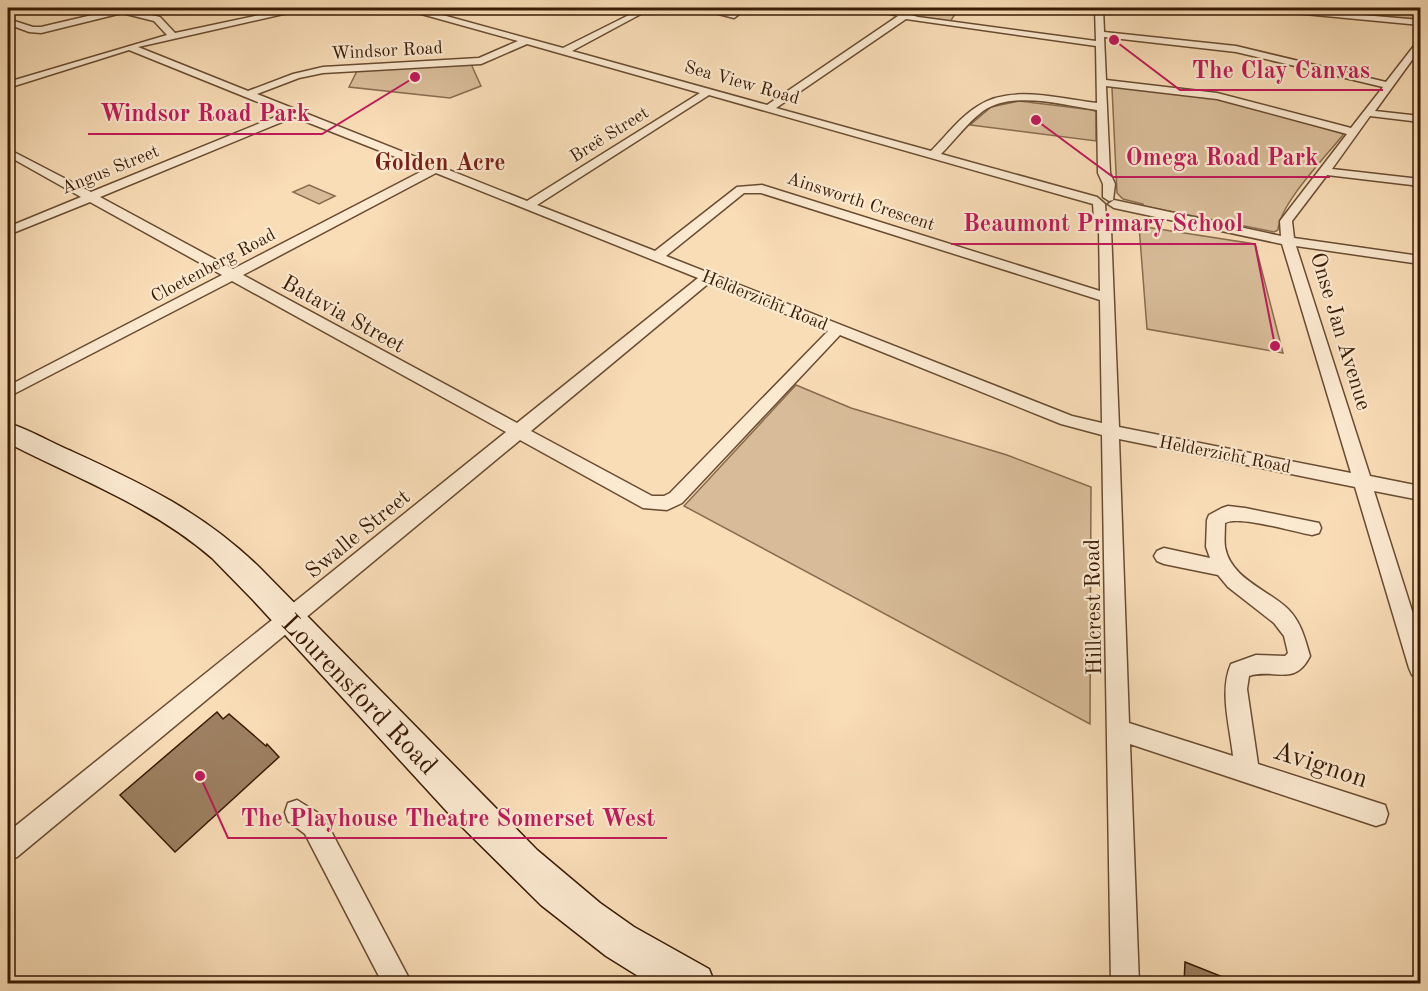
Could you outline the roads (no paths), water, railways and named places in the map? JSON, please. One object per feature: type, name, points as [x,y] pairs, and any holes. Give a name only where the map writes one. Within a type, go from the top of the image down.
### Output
[{"type":"street","points":[[8,85],[172,35],[268,11],[301,8]]},
{"type":"street","name":"Sea View Road","points":[[410,8],[1104,200],[1288,241],[1420,260]]},
{"type":"street","points":[[565,51],[648,8]]},
{"type":"street","points":[[699,8],[734,15]]},
{"type":"street","points":[[879,8],[903,17],[1100,39],[1236,49],[1388,85]]},
{"type":"street","name":"Hillcrest Road","points":[[1098,8],[1104,173],[1108,184],[1104,200],[1110,220],[1105,229],[1125,984]]},
{"type":"street","points":[[1261,8],[1420,23]]},
{"type":"street","points":[[8,21],[32,30],[41,30],[120,9],[157,19],[172,35]]},
{"type":"street","points":[[769,108],[903,17]]},
{"type":"street","name":"Windsor Road","points":[[248,94],[296,76],[323,70],[476,62],[528,40]]},
{"type":"street","name":"Onse Jan Avenue","points":[[1420,44],[1406,69],[1388,85],[1286,221],[1288,241],[1420,668]]},
{"type":"street","name":"Helderzicht Road","points":[[129,47],[1067,420],[1112,432],[1420,493]]},
{"type":"street","points":[[1101,82],[1217,96],[1353,132]]},
{"type":"street","name":"Breë Street","points":[[527,206],[708,91]]},
{"type":"street","points":[[934,154],[982,107],[993,103],[1025,99],[1101,108]]},
{"type":"street","name":"Angus Street","points":[[8,231],[294,113]]},
{"type":"street","points":[[1368,113],[1420,119]]},
{"type":"street","name":"Batavia Street","points":[[8,152],[644,501],[661,504],[676,498],[838,329]]},
{"type":"street","name":"Cloetenberg Road","points":[[8,392],[435,169]]},
{"type":"street","points":[[1323,171],[1420,183]]},
{"type":"street","name":"Ainsworth Crescent","points":[[656,257],[741,190],[762,189],[1107,298]]},
{"type":"street","name":"Swalle Street","points":[[8,848],[708,277]]},
{"type":"street","name":"Lourensford Road","points":[[8,432],[142,496],[187,523],[226,554],[488,829],[564,899],[618,942],[646,960],[694,984]]},
{"type":"street","points":[[1221,568],[1217,555],[1215,528],[1216,519],[1222,515],[1245,514],[1312,528]]},
{"type":"street","name":"Avignon","points":[[1164,556],[1221,568],[1229,577],[1287,621],[1298,640],[1299,656],[1289,666],[1245,666],[1239,671],[1236,689],[1247,772]]},
{"type":"street","name":"Avignon","points":[[1119,730],[1376,814]]},
{"type":"street","points":[[297,812],[314,825],[398,984]]},
{"type":"place","name":"The Clay Canvas","points":[[1114,40]]},
{"type":"place","name":"Windsor Road Park","points":[[415,77]]},
{"type":"place","name":"Omega Road Park","points":[[1036,120]]},
{"type":"place","name":"Beaumont Primary School","points":[[1275,346]]},
{"type":"place","name":"The Playhouse Theatre Somerset West","points":[[200,776]]},
{"type":"district","name":"Golden Acre","points":[[440,162]]}]
